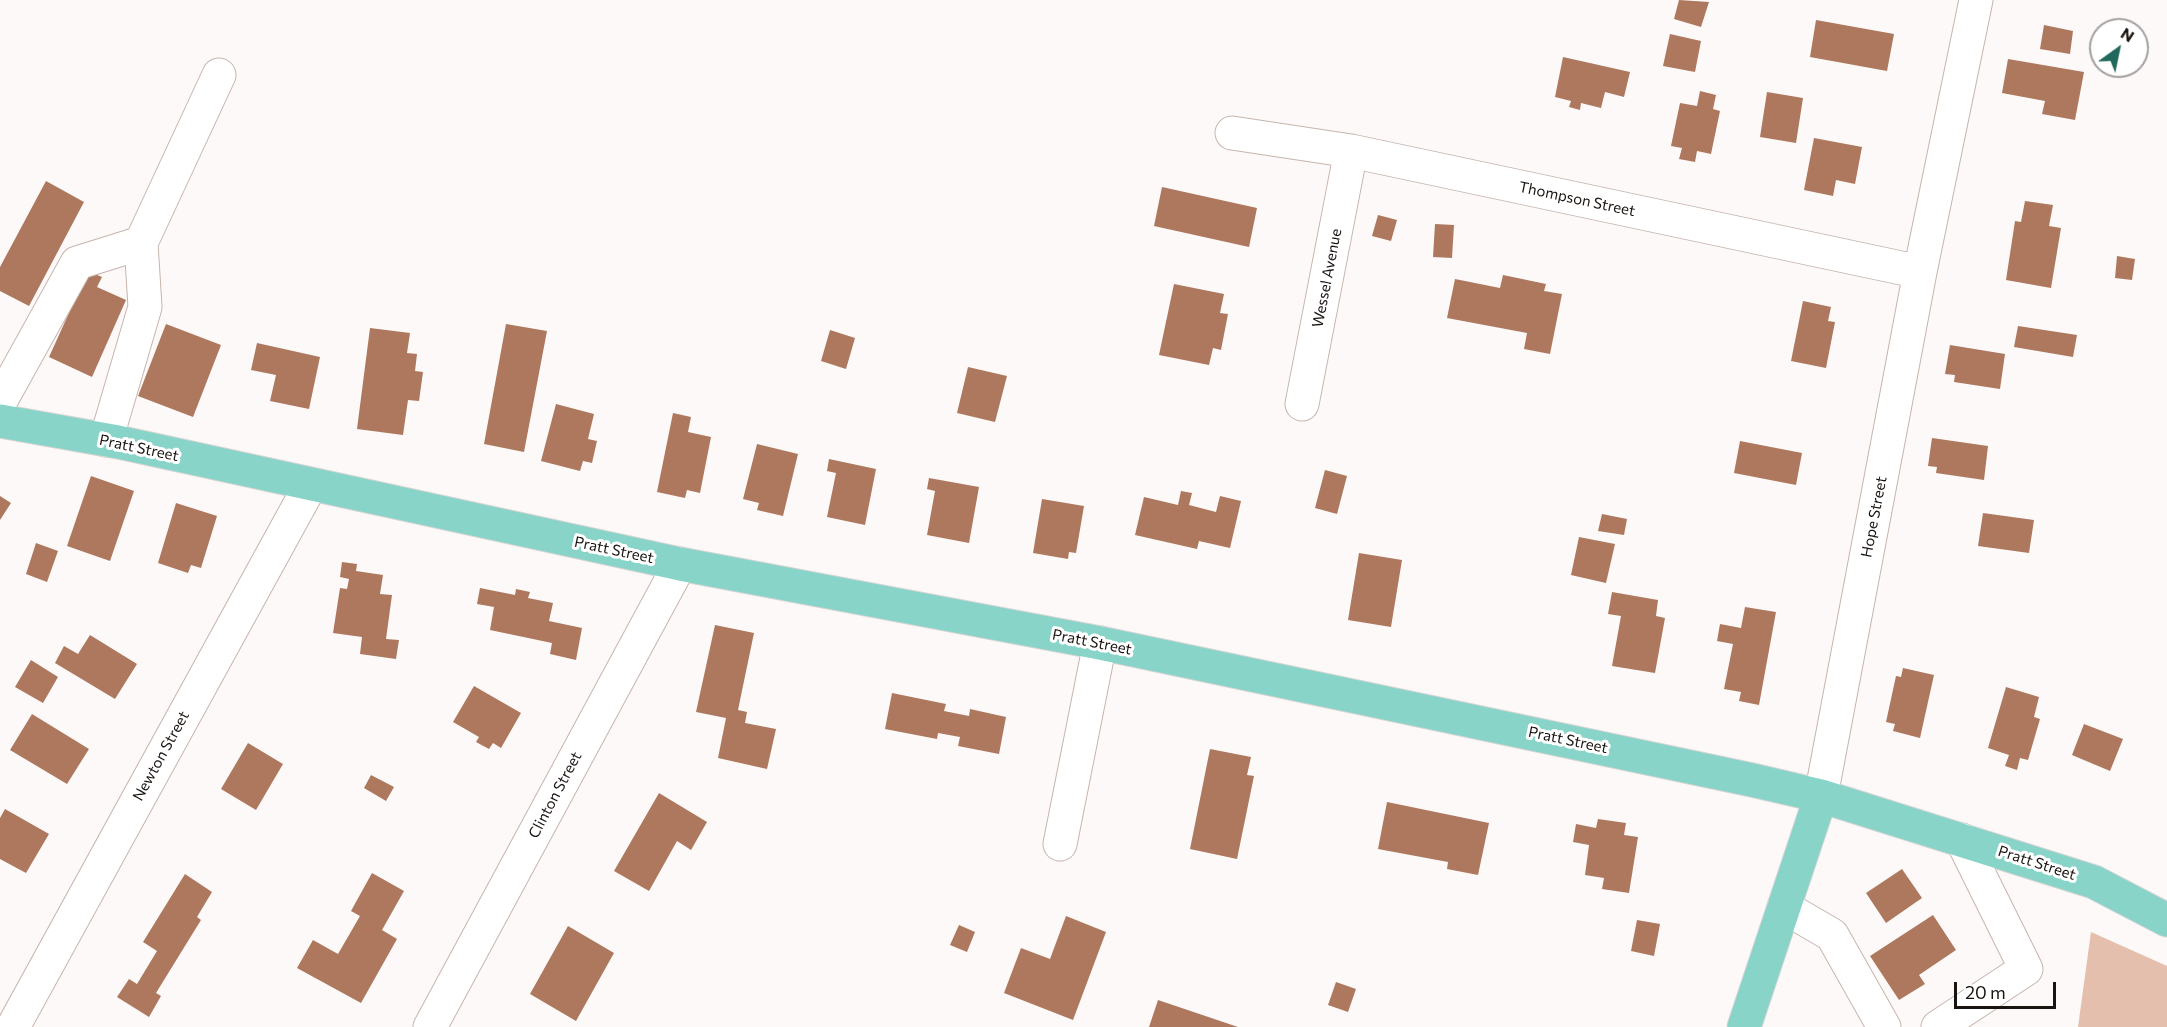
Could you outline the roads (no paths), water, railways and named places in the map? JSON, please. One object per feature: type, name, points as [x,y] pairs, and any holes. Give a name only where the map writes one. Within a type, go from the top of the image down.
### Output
[{"type":"main road","name":"Pratt Street","points":[[0,421],[106,440],[310,486],[680,564],[1100,643],[1512,728],[1821,796],[2094,882],[2167,920]]},
{"type":"main road","name":"Hope Street","points":[[1744,1027],[1821,796]]},
{"type":"street","name":"Hope Street","points":[[1821,796],[1920,272],[1976,0]]},
{"type":"street","points":[[106,440],[146,308],[141,243],[219,75]]},
{"type":"street","name":"Thompson Street","points":[[1232,133],[1351,151],[1920,272]]},
{"type":"street","name":"Wessel Avenue","points":[[1302,404],[1351,151]]},
{"type":"street","points":[[0,402],[77,263],[141,243]]},
{"type":"street","name":"Newton Street","points":[[13,1027],[310,486]]},
{"type":"street","name":"Clinton Street","points":[[430,1027],[680,564]]},
{"type":"street","points":[[1060,844],[1100,643]]},
{"type":"street","points":[[1938,1027],[2026,969],[1962,840]]},
{"type":"street","points":[[1784,907],[1832,935],[1884,1027]]}]
